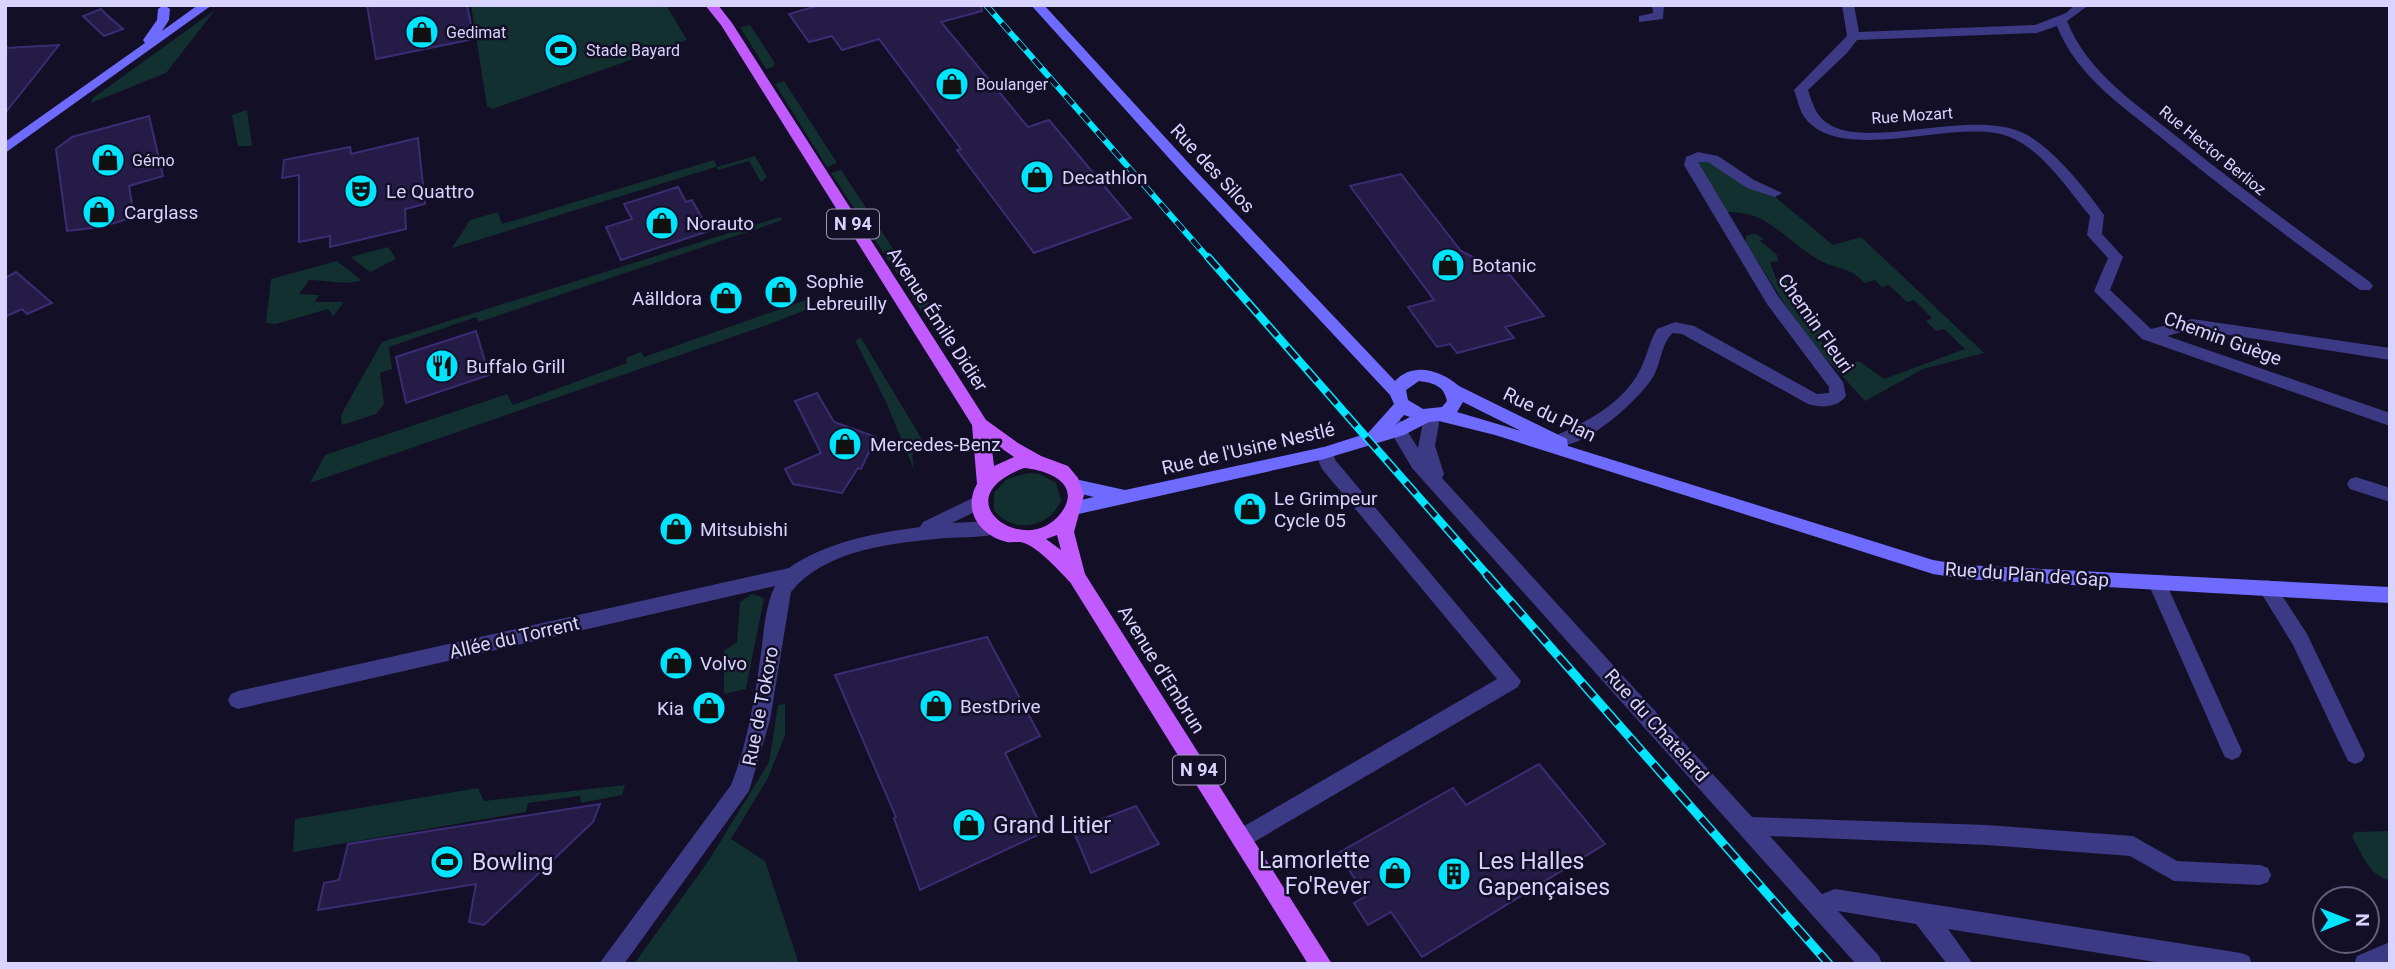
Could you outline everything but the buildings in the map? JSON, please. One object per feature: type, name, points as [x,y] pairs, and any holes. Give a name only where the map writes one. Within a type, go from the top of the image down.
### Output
[{"type":"main road","points":[[140,51],[159,27],[162,7],[182,11],[206,5]]},
{"type":"main road","points":[[5,149],[206,5]]},
{"type":"main road","name":"Avenue Émile Didier","points":[[711,5],[726,23],[981,424],[1012,448],[1035,461]]},
{"type":"main road","name":"Avenue Émile Didier","points":[[718,5],[726,23]]},
{"type":"main road","name":"Rue des Silos","points":[[1038,6],[1359,355],[1397,412]]},
{"type":"main road","name":"Rue des Silos","points":[[1359,355],[1418,375]]},
{"type":"main road","points":[[1397,412],[1403,381],[1418,375],[1439,378],[1453,390],[1455,402],[1448,412],[1433,416]]},
{"type":"main road","name":"Rue du Plan","points":[[1453,390],[1596,460]]},
{"type":"main road","name":"Rue de l'Usine Nestlé","points":[[1070,514],[1130,497],[1324,453],[1375,437],[1397,412],[1433,416]]},
{"type":"main road","name":"Rue du Plan","points":[[1433,416],[1480,424],[1556,450],[1596,460]]},
{"type":"main road","name":"Avenue Émile Didier","points":[[981,424],[985,483]]},
{"type":"main road","name":"Rue du Plan de Gap","points":[[1596,460],[1933,567],[1964,572],[2390,595]]},
{"type":"main road","points":[[1075,486],[1070,514],[1043,533],[1016,536],[993,528],[980,511],[979,502],[985,483],[992,475],[1012,464],[1035,461],[1061,468],[1075,486],[1130,497]]},
{"type":"main road","name":"Avenue d'Embrun","points":[[1070,514],[1065,532],[1077,577],[1321,964]]},
{"type":"main road","name":"Avenue d'Embrun","points":[[1029,536],[1077,577]]},
{"type":"street","points":[[1643,19],[1659,16],[1658,5]]},
{"type":"street","points":[[1848,5],[1853,36],[2037,29],[2061,21],[2083,5]]},
{"type":"street","name":"Rue Hector Berlioz","points":[[2061,21],[2070,44],[2098,78],[2254,206],[2365,286]]},
{"type":"street","name":"Rue Mozart","points":[[1853,36],[1849,45],[1816,72],[1801,90],[1811,115],[1825,127],[1862,136],[1997,128],[2014,133],[2034,145],[2097,215],[2094,235],[2116,257],[2102,291],[2148,335]]},
{"type":"street","name":"Chemin Fleuri","points":[[1558,441],[1596,424],[1636,388],[1647,373],[1663,332],[1671,327],[1688,330],[1814,400],[1828,401],[1838,396],[1837,386],[1772,300],[1691,165],[1691,160],[1701,156],[1713,159],[1750,184],[1775,193]]},
{"type":"street","name":"Chemin Guège","points":[[2148,335],[2192,324],[2390,354]]},
{"type":"street","name":"Chemin Guège","points":[[2148,335],[2390,420]]},
{"type":"street","name":"Rue du Chatelard","points":[[1397,412],[1418,463],[1442,486],[1821,905],[1871,964]]},
{"type":"street","name":"Rue du Chatelard","points":[[1433,416],[1424,439],[1427,459],[1442,486]]},
{"type":"street","points":[[1242,839],[1511,681],[1328,464],[1324,453]]},
{"type":"street","points":[[2356,484],[2390,495]]},
{"type":"street","points":[[909,537],[979,502]]},
{"type":"street","points":[[790,575],[800,566],[828,554],[955,529],[993,528]]},
{"type":"street","name":"Allée du Torrent","points":[[238,699],[790,575]]},
{"type":"street","name":"Rue de Tokoro","points":[[610,964],[739,791],[757,739],[779,597],[790,575]]},
{"type":"street","points":[[2157,583],[2231,751]]},
{"type":"street","points":[[2267,589],[2300,640],[2355,755]]},
{"type":"street","points":[[1749,827],[1785,826],[1973,835],[2133,846],[2174,871],[2260,875]]},
{"type":"street","points":[[1821,905],[1835,900],[2241,964]]},
{"type":"street","points":[[1923,915],[1962,964]]},
{"type":"street","points":[[2365,964],[2390,953]]},
{"type":"green space","name":"Stade Bayard","points":[[471,5],[666,5],[687,40],[492,109],[487,106]]},
{"type":"green space","points":[[215,10],[166,73],[91,103],[93,98]]},
{"type":"green space","points":[[750,25],[775,63],[773,67],[766,69],[740,27]]},
{"type":"green space","points":[[784,81],[837,163],[827,167],[775,84]]},
{"type":"green space","points":[[247,110],[252,146],[238,146],[232,115]]},
{"type":"green space","points":[[755,156],[767,177],[761,182],[749,161],[718,170],[716,167],[452,248],[470,220],[498,212],[502,224],[714,160],[717,167]]},
{"type":"green space","points":[[1705,160],[1773,195],[1833,245],[1861,237],[1984,353],[1923,369],[1865,401],[1818,350],[1786,306],[1746,243],[1746,236],[1759,236],[1763,239],[1760,241],[1777,255],[1778,261],[1770,262],[1776,279],[1787,280],[1791,290],[1799,297],[1796,298],[1797,301],[1791,301],[1797,313],[1808,317],[1813,327],[1819,327],[1823,334],[1816,337],[1847,365],[1859,361],[1884,379],[1965,349],[1944,329],[1936,331],[1926,321],[1932,318],[1914,300],[1907,302],[1889,285],[1882,287],[1875,280],[1864,283],[1850,272],[1821,261],[1757,217],[1724,212],[1696,162]]},
{"type":"green space","points":[[841,170],[948,332],[938,336],[831,173]]},
{"type":"green space","points":[[780,217],[783,220],[479,322],[476,317],[389,347],[392,369],[380,373],[384,404],[376,414],[342,425],[341,415],[382,342]]},
{"type":"green space","points":[[388,247],[396,259],[370,272],[351,257]]},
{"type":"green space","points":[[337,261],[361,280],[343,283],[309,280],[299,294],[319,295],[315,302],[344,302],[333,316],[328,309],[276,324],[266,323],[271,279]]},
{"type":"green space","points":[[809,299],[811,308],[767,325],[310,483],[325,455],[507,394],[513,405],[627,363],[626,358],[641,352],[644,357]]},
{"type":"green space","points":[[861,338],[923,441],[913,454],[915,472],[886,402],[855,340]]},
{"type":"green space","points":[[1028,473],[1040,474],[1056,483],[1061,500],[1049,517],[1040,522],[1030,525],[1011,523],[994,510],[994,493],[1007,479]]},
{"type":"green space","points":[[752,594],[764,598],[746,689],[724,694],[724,651],[737,642],[740,602]]},
{"type":"green space","points":[[785,704],[785,735],[768,778],[731,839],[765,861],[799,964],[634,964],[709,860],[769,762],[778,705]]},
{"type":"green space","points":[[625,785],[622,795],[581,803],[580,796],[528,803],[526,812],[293,852],[295,819],[478,788],[484,801]]},
{"type":"green space","points":[[2390,831],[2390,880],[2371,869],[2352,837],[2355,832]]},
{"type":"railway","points":[[986,5],[1209,259]]},
{"type":"railway","points":[[1208,257],[1489,577]]},
{"type":"railway","points":[[1487,575],[1829,964]]},
{"type":"place","name":"Gedimat","points":[[422,32]]},
{"type":"place","name":"Stade Bayard","points":[[561,50]]},
{"type":"place","name":"Boulanger","points":[[952,84]]},
{"type":"place","name":"Gémo","points":[[108,160]]},
{"type":"place","name":"Decathlon","points":[[1037,177]]},
{"type":"place","name":"Le Quattro","points":[[361,191]]},
{"type":"place","name":"Carglass","points":[[99,212]]},
{"type":"place","name":"Norauto","points":[[662,223]]},
{"type":"place","name":"Botanic","points":[[1448,265]]},
{"type":"place","name":"Sophie Lebreuilly","points":[[781,292]]},
{"type":"place","name":"Aälldora","points":[[726,298]]},
{"type":"place","name":"Buffalo Grill","points":[[442,366]]},
{"type":"place","name":"Mercedes-Benz","points":[[845,444]]},
{"type":"place","name":"Le Grimpeur Cycle 05","points":[[1250,509]]},
{"type":"place","name":"Mitsubishi","points":[[676,529]]},
{"type":"place","name":"Volvo","points":[[676,663]]},
{"type":"place","name":"BestDrive","points":[[936,706]]},
{"type":"place","name":"Kia","points":[[709,708]]},
{"type":"place","name":"Grand Litier","points":[[969,825]]},
{"type":"place","name":"Bowling","points":[[447,862]]},
{"type":"place","name":"Lamorlette Fo'Rever","points":[[1395,873]]},
{"type":"place","name":"Les Halles Gapençaises","points":[[1454,874]]}]
